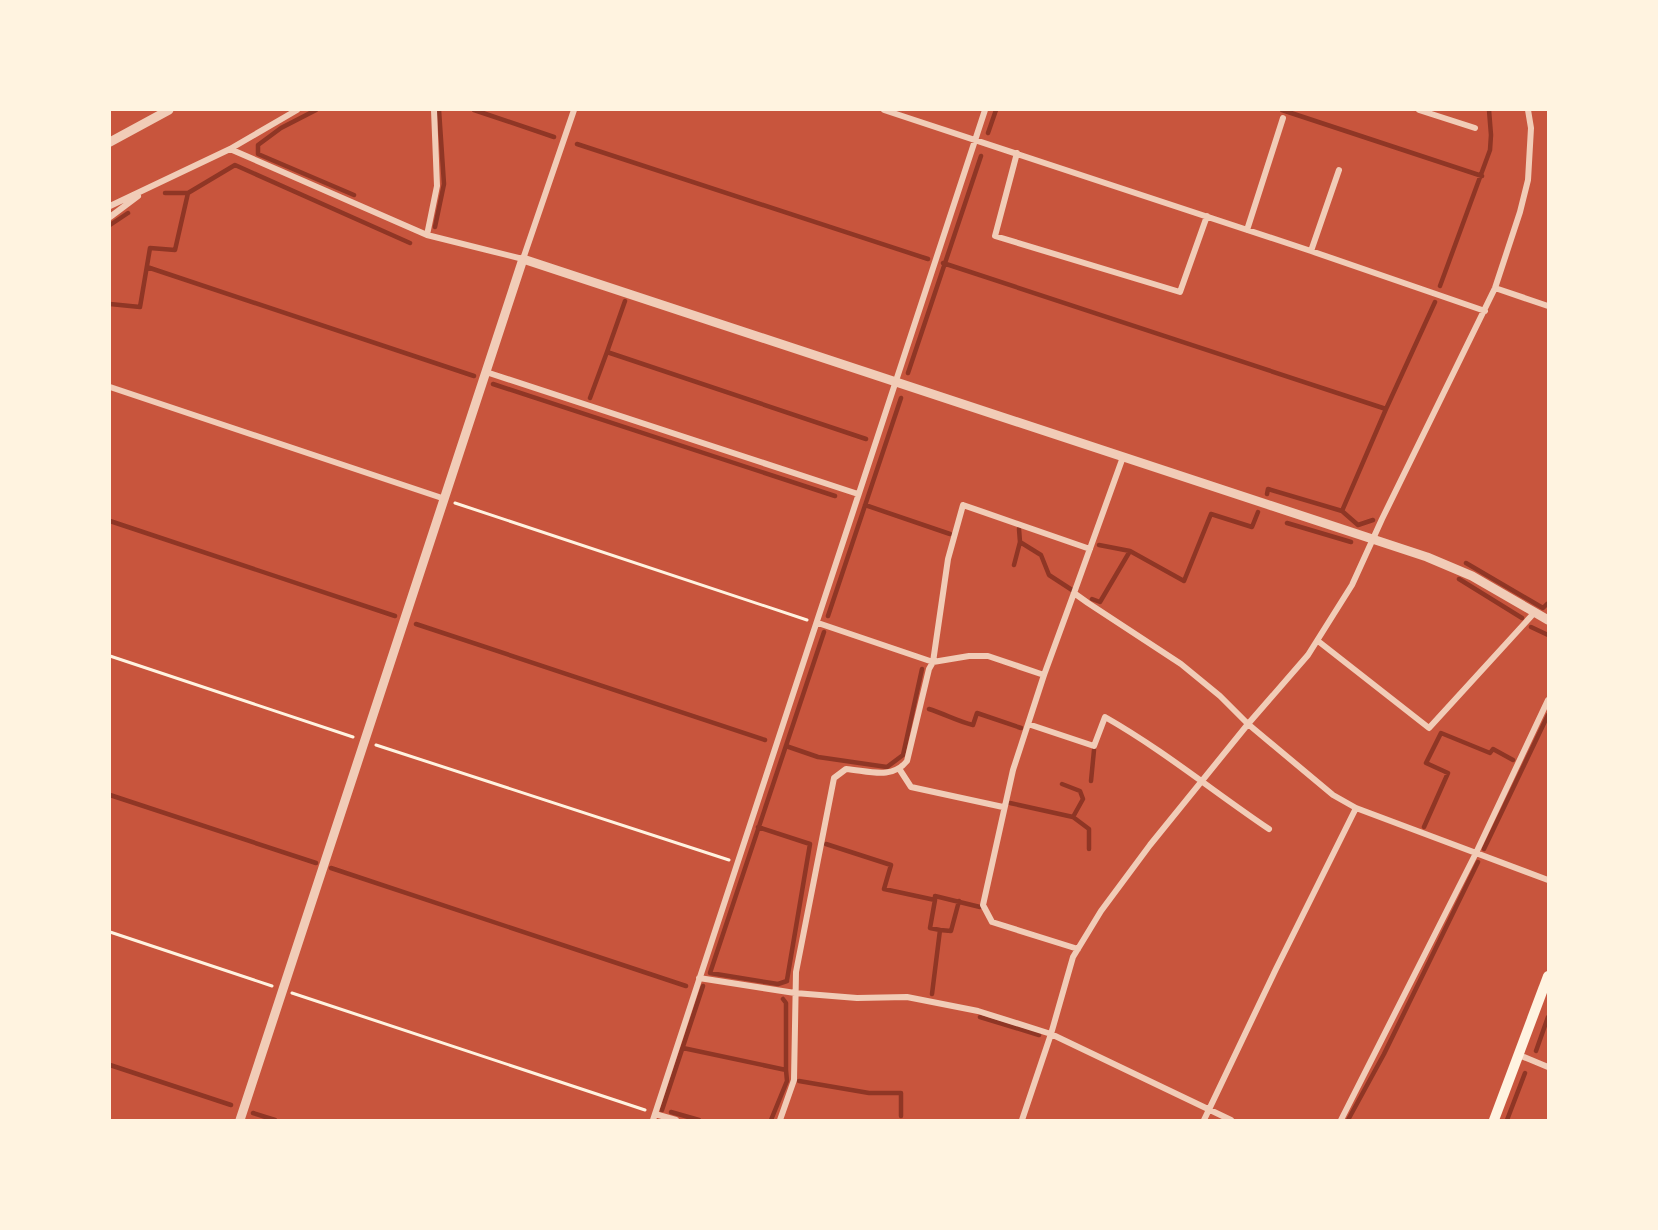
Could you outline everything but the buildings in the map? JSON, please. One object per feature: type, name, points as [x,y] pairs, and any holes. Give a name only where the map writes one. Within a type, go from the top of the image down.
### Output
[{"type":"main road","points":[[1494,1120],[1548,976]]},
{"type":"street","points":[[110,142],[169,110]]},
{"type":"street","points":[[110,206],[230,149],[297,110]]},
{"type":"street","points":[[427,235],[437,186],[434,110]]},
{"type":"street","points":[[240,1120],[574,110]]},
{"type":"street","points":[[884,110],[1311,250],[1485,311]]},
{"type":"street","points":[[676,1120],[654,1117],[985,110]]},
{"type":"street","points":[[1419,110],[1474,128]]},
{"type":"street","points":[[1022,1120],[1051,1034],[1063,988],[1078,949],[1108,902],[1150,845],[1318,641],[1352,585],[1495,288],[1528,180],[1531,128],[1528,110]]},
{"type":"street","points":[[1247,230],[1283,118]]},
{"type":"street","points":[[230,149],[427,235],[524,259],[1427,557],[1472,576],[1548,620]]},
{"type":"street","points":[[1017,153],[995,236],[1180,292],[1207,216]]},
{"type":"street","points":[[1311,250],[1339,170]]},
{"type":"street","points":[[110,217],[151,187]]},
{"type":"street","points":[[1495,288],[1548,306]]},
{"type":"street","points":[[486,372],[858,494]]},
{"type":"street","points":[[110,387],[444,499]]},
{"type":"street","points":[[1078,949],[992,922],[983,905],[1013,770],[1044,675],[1123,457]]},
{"type":"street","points":[[780,1120],[794,1080],[796,972],[834,778],[846,769],[891,773],[900,770],[908,760],[929,669],[933,662],[948,559],[963,505],[1090,549]]},
{"type":"street","points":[[1074,593],[1181,664],[1333,795],[1356,808],[1548,880]]},
{"type":"street","points":[[1318,641],[1430,728],[1535,612]]},
{"type":"street","points":[[818,623],[933,662],[969,656],[988,656],[1044,675]]},
{"type":"street","points":[[1341,1120],[1476,853],[1548,700]]},
{"type":"street","points":[[1028,724],[1094,746],[1105,717],[1143,738],[1269,829]]},
{"type":"street","points":[[900,770],[911,787],[1003,807]]},
{"type":"street","points":[[1204,1120],[1356,808]]},
{"type":"street","points":[[699,978],[795,993],[857,998],[908,997],[978,1011],[1051,1034],[1231,1120]]},
{"type":"street","points":[[1519,1055],[1548,1067]]},
{"type":"path","points":[[444,499],[818,623]]},
{"type":"path","points":[[110,656],[736,862]]},
{"type":"path","points":[[110,932],[654,1117]]},
{"type":"waterway","points":[[316,110],[281,128],[258,145],[258,154],[354,195]]},
{"type":"waterway","points":[[435,227],[444,184],[439,110]]},
{"type":"waterway","points":[[474,110],[554,137]]},
{"type":"waterway","points":[[988,133],[996,110]]},
{"type":"waterway","points":[[1282,110],[1482,176]]},
{"type":"waterway","points":[[1440,286],[1490,150],[1489,110]]},
{"type":"waterway","points":[[577,144],[928,259]]},
{"type":"waterway","points":[[908,373],[981,156]]},
{"type":"waterway","points":[[110,304],[140,307],[150,248],[175,250],[188,193],[235,165],[410,243]]},
{"type":"waterway","points":[[165,193],[188,193]]},
{"type":"waterway","points":[[110,225],[128,213]]},
{"type":"waterway","points":[[943,263],[1386,409],[1342,511]]},
{"type":"waterway","points":[[147,267],[474,376]]},
{"type":"waterway","points":[[607,352],[625,301]]},
{"type":"waterway","points":[[1386,409],[1435,302]]},
{"type":"waterway","points":[[590,398],[607,352],[866,439]]},
{"type":"waterway","points":[[493,384],[835,496]]},
{"type":"waterway","points":[[828,616],[901,398]]},
{"type":"waterway","points":[[1267,494],[1268,489],[1342,511],[1358,525],[1373,520]]},
{"type":"waterway","points":[[865,505],[950,534]]},
{"type":"waterway","points":[[1092,599],[1100,602],[1130,551],[1184,581],[1211,514],[1252,527],[1258,512]]},
{"type":"waterway","points":[[110,521],[395,616]]},
{"type":"waterway","points":[[1287,523],[1351,542]]},
{"type":"waterway","points":[[1014,565],[1020,542],[1019,529]]},
{"type":"waterway","points":[[1020,542],[1041,555],[1049,575],[1072,590]]},
{"type":"waterway","points":[[1099,545],[1130,551]]},
{"type":"waterway","points":[[1466,563],[1543,608],[1548,605]]},
{"type":"waterway","points":[[1459,579],[1522,618]]},
{"type":"waterway","points":[[416,624],[765,740]]},
{"type":"waterway","points":[[1531,627],[1548,635]]},
{"type":"waterway","points":[[787,981],[778,984],[710,973],[824,632]]},
{"type":"waterway","points":[[786,746],[818,757],[887,767],[903,755],[922,669]]},
{"type":"waterway","points":[[929,709],[973,725],[977,713],[1021,728]]},
{"type":"waterway","points":[[1484,849],[1548,715]]},
{"type":"waterway","points":[[1424,827],[1448,773],[1426,763],[1441,733],[1490,753],[1493,749],[1513,760]]},
{"type":"waterway","points":[[1091,781],[1094,750]]},
{"type":"waterway","points":[[1062,784],[1080,791],[1083,799],[1073,817]]},
{"type":"waterway","points":[[110,795],[316,863]]},
{"type":"waterway","points":[[1010,803],[1073,817],[1089,829],[1089,849]]},
{"type":"waterway","points":[[758,827],[810,844],[787,980]]},
{"type":"waterway","points":[[826,844],[891,865],[884,889],[935,900],[935,896],[980,907]]},
{"type":"waterway","points":[[1348,1120],[1384,1054],[1478,862]]},
{"type":"waterway","points":[[331,868],[686,986]]},
{"type":"waterway","points":[[932,994],[940,930],[930,928],[935,900]]},
{"type":"waterway","points":[[940,930],[951,931],[959,901]]},
{"type":"waterway","points":[[662,1110],[703,986]]},
{"type":"waterway","points":[[683,1048],[786,1070],[786,1003],[783,999]]},
{"type":"waterway","points":[[980,1017],[1039,1035]]},
{"type":"waterway","points":[[1536,1051],[1548,1017]]},
{"type":"waterway","points":[[110,1065],[231,1105]]},
{"type":"waterway","points":[[771,1120],[787,1081],[786,1070]]},
{"type":"waterway","points":[[1507,1120],[1525,1073]]},
{"type":"waterway","points":[[799,1081],[869,1093],[901,1093],[901,1116]]},
{"type":"waterway","points":[[671,1112],[699,1120]]},
{"type":"waterway","points":[[253,1113],[275,1120]]}]
